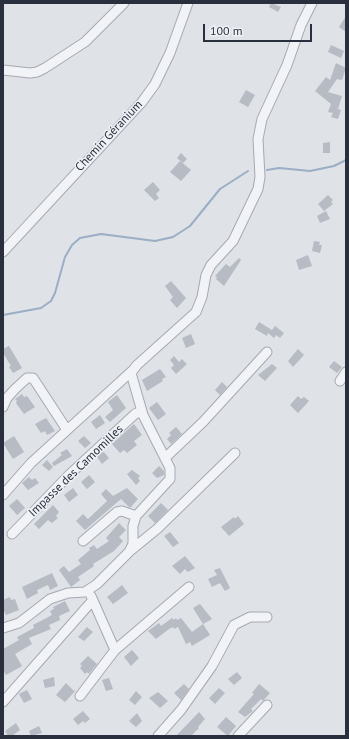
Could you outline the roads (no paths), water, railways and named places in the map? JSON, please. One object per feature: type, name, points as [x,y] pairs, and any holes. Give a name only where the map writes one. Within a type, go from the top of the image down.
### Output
[{"type":"street","points":[[3,70],[37,72],[60,60],[96,33],[124,3]]},
{"type":"street","name":"Chemin Géranium","points":[[3,252],[142,102],[155,84],[170,53],[188,3]]},
{"type":"street","points":[[3,495],[31,462],[196,312],[202,297],[206,275],[211,265],[233,240],[258,189],[260,177],[258,139],[262,119],[287,65],[301,25],[312,3]]},
{"type":"street","points":[[164,458],[203,422],[267,352]]},
{"type":"street","points":[[129,552],[133,544],[132,526],[136,516],[170,478],[170,468],[142,411],[131,376],[133,370]]},
{"type":"street","points":[[340,381],[346,372]]},
{"type":"street","points":[[3,407],[7,398],[15,389],[27,378],[33,378],[67,430]]},
{"type":"street","name":"Impasse des Camomilles","points":[[12,534],[70,474],[135,414],[142,411]]},
{"type":"street","points":[[3,628],[19,623],[54,597],[68,593],[82,593],[89,591],[129,552],[157,529],[235,453]]},
{"type":"street","points":[[83,541],[117,512],[122,511],[136,516]]},
{"type":"street","points":[[80,696],[115,650],[189,587]]},
{"type":"street","points":[[89,591],[115,650]]},
{"type":"street","points":[[3,702],[93,600]]},
{"type":"street","points":[[158,736],[181,710],[212,666],[234,625],[250,617],[267,617]]},
{"type":"street","points":[[238,736],[267,704]]},
{"type":"waterway","points":[[267,170],[279,168],[310,171],[334,166],[346,160]]},
{"type":"waterway","points":[[3,315],[41,308],[51,301],[55,293],[65,257],[72,245],[80,238],[101,234],[155,241],[173,237],[190,226],[220,189],[248,171]]}]
